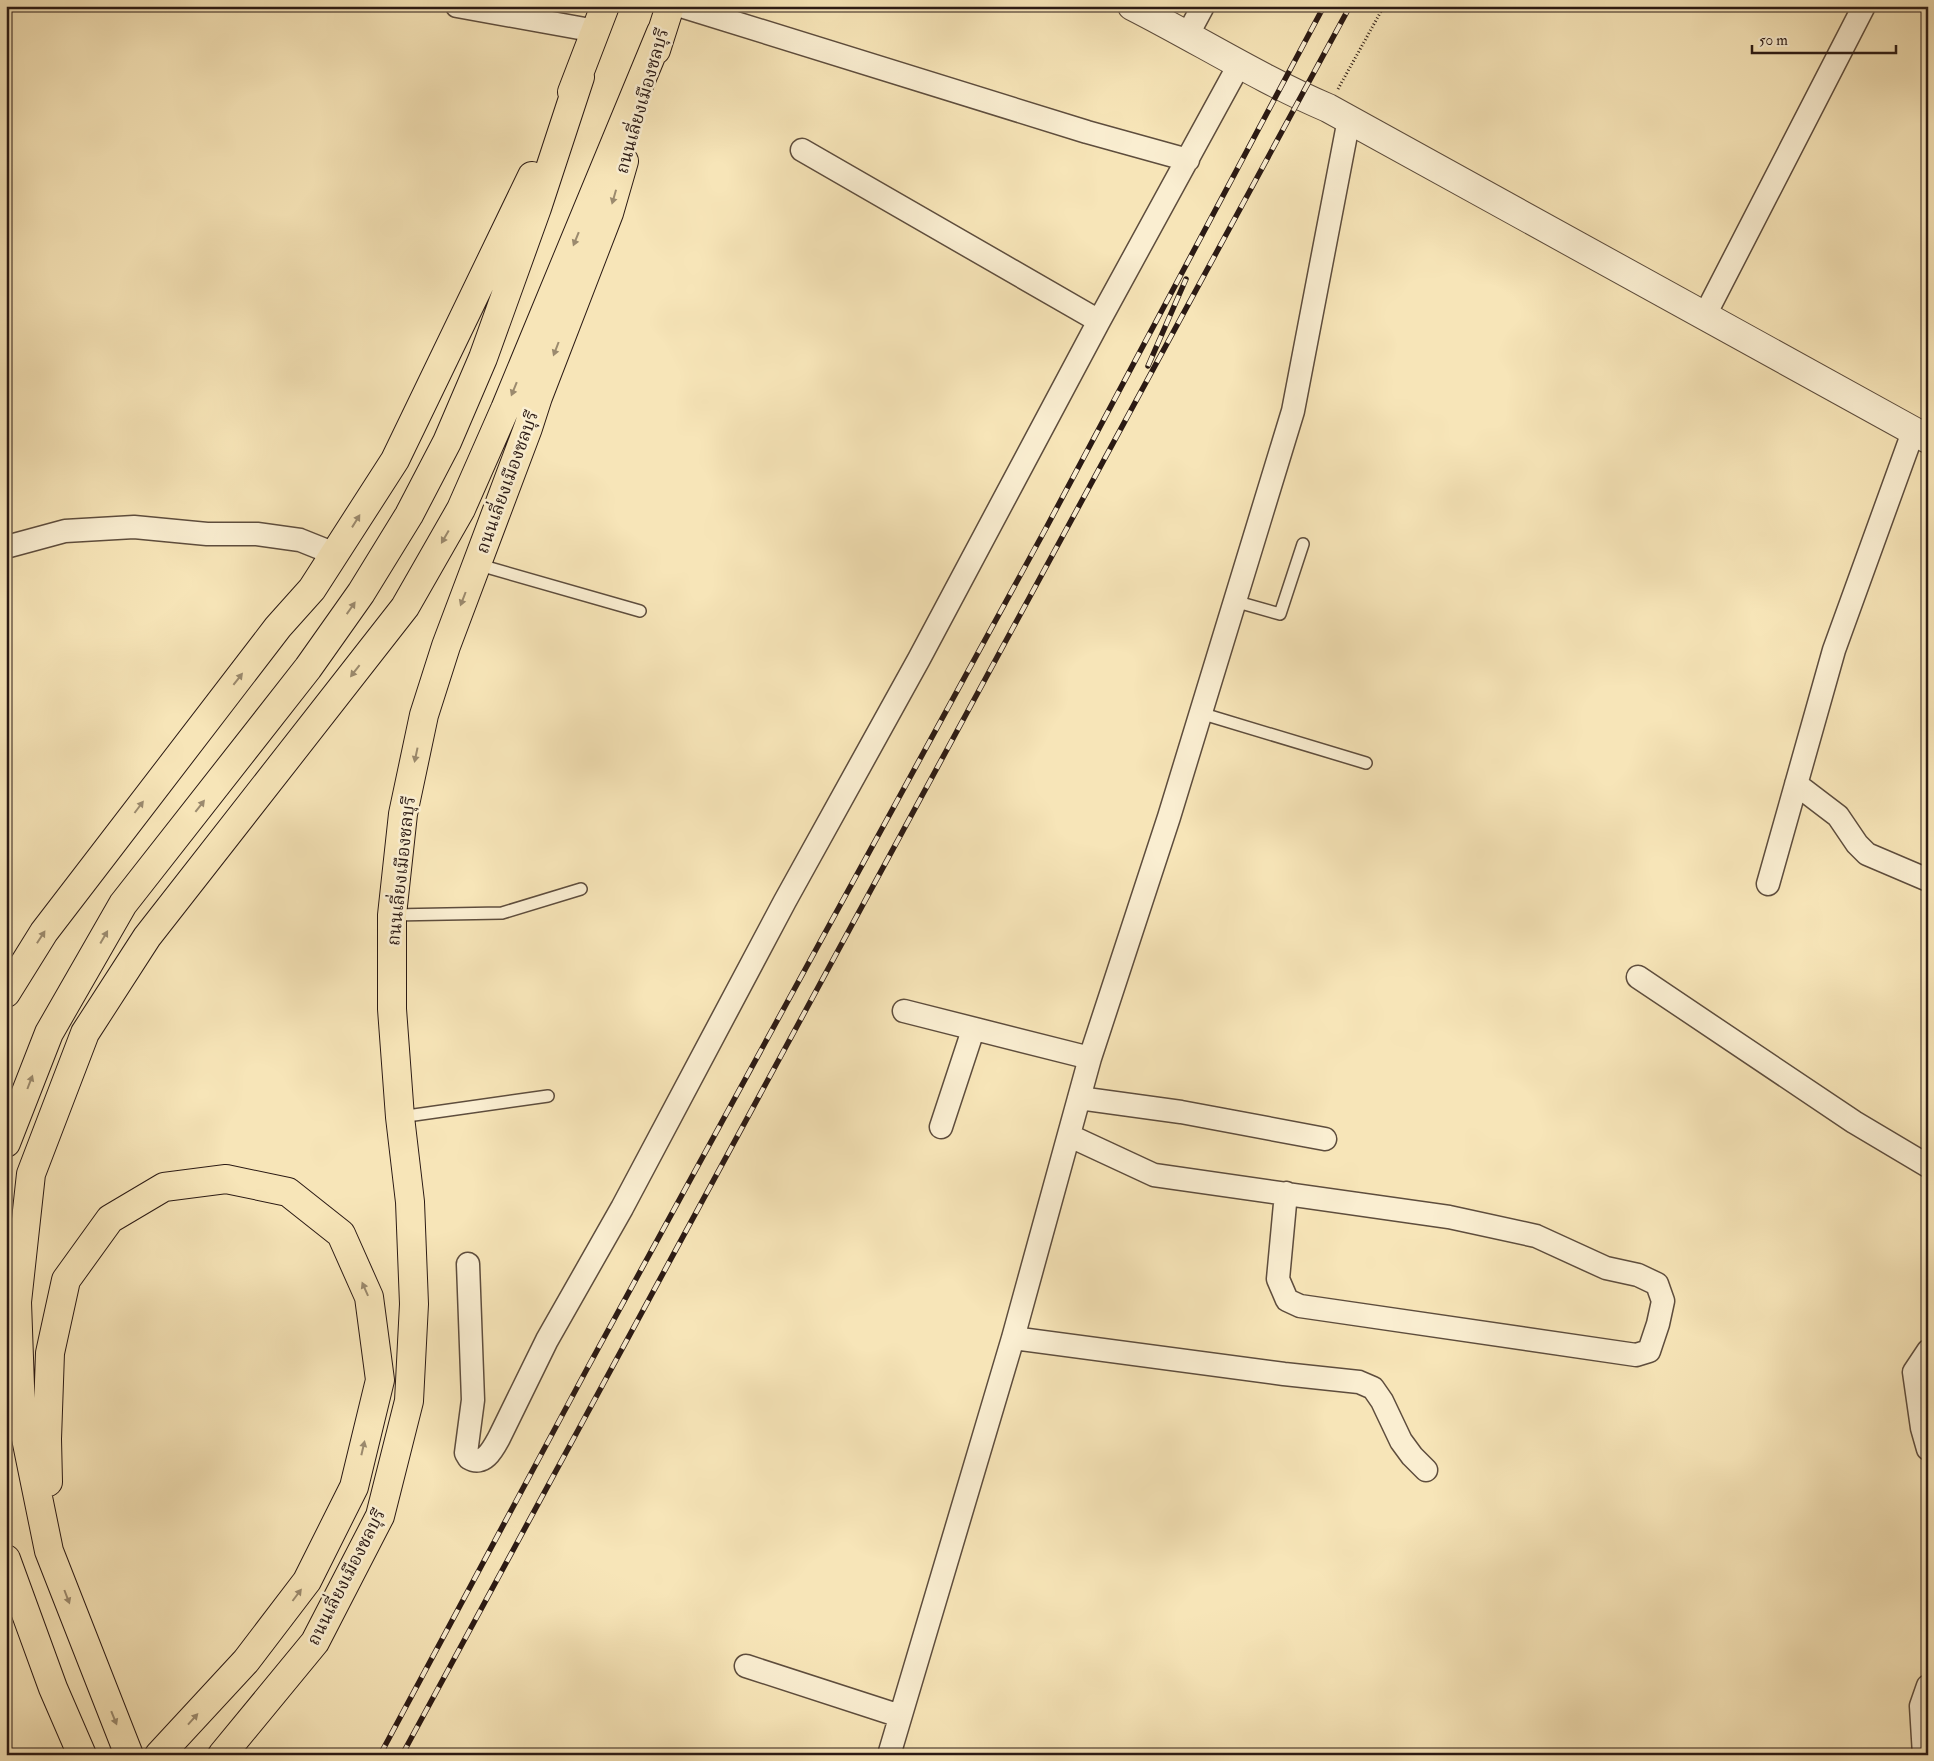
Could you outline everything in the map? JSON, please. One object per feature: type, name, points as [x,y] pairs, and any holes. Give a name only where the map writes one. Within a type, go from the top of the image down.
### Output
[{"type":"highway","name":"ถนนเลี่ยงเมืองชลบุรี","points":[[222,1755],[315,1642],[380,1516],[408,1401],[414,1304],[410,1202],[400,1117],[392,1009],[392,915],[403,814],[424,715],[446,646],[538,397],[609,213],[670,6]]},
{"type":"highway","points":[[6,1144],[50,1033],[123,904],[308,668],[362,593],[409,516],[447,442],[482,358],[537,208],[601,18]]},
{"type":"highway","points":[[129,1755],[49,1551],[21,1414],[17,1302],[31,1174],[85,1033],[147,937],[405,607],[461,509],[505,409],[661,32]]},
{"type":"highway","points":[[6,993],[18,966],[278,627],[312,589],[395,460],[580,77]]},
{"type":"highway","points":[[49,1551],[47,1439],[50,1353],[66,1280],[110,1219],[164,1187],[226,1179],[288,1192],[341,1234],[369,1297],[380,1380],[354,1486],[307,1581],[246,1661],[159,1755]]},
{"type":"highway","points":[[6,1559],[53,1688],[82,1755]]},
{"type":"street","points":[[457,6],[601,18]]},
{"type":"street","points":[[681,6],[1087,132],[1188,160]]},
{"type":"street","points":[[1132,6],[1339,114],[1706,315],[1921,436],[1834,650],[1768,884]]},
{"type":"street","points":[[1188,34],[1203,6]]},
{"type":"street","points":[[1706,315],[1864,6]]},
{"type":"street","points":[[468,1264],[472,1400],[466,1453],[469,1458],[478,1461],[490,1454],[499,1438],[547,1340],[622,1208],[784,901],[924,650],[1099,321],[1240,63]]},
{"type":"street","points":[[889,1755],[1013,1338],[1090,1058],[1169,817],[1293,411],[1339,114]]},
{"type":"street","points":[[802,150],[1099,321]]},
{"type":"street","points":[[6,547],[65,531],[134,526],[207,534],[257,534],[300,540],[335,554]]},
{"type":"street","points":[[1796,784],[1838,816],[1856,844],[1867,854],[1928,880]]},
{"type":"street","points":[[1638,976],[1854,1122],[1928,1166]]},
{"type":"street","points":[[904,1011],[973,1030],[1090,1058]]},
{"type":"street","points":[[941,1127],[973,1030]]},
{"type":"street","points":[[1078,1098],[1181,1112],[1325,1139]]},
{"type":"street","points":[[1070,1136],[1154,1175],[1286,1193],[1449,1217],[1536,1236],[1606,1268],[1638,1275],[1657,1284],[1663,1300],[1658,1324],[1649,1351],[1636,1355],[1300,1306],[1287,1300],[1278,1279],[1286,1193]]},
{"type":"street","points":[[1013,1338],[1284,1374],[1359,1382],[1374,1388],[1401,1441],[1426,1470]]},
{"type":"street","points":[[1928,1351],[1914,1372],[1922,1428],[1928,1449]]},
{"type":"street","points":[[746,1666],[900,1716]]},
{"type":"street","points":[[1924,1755],[1921,1706],[1928,1686]]},
{"type":"lane","points":[[1234,601],[1280,614],[1303,544]]},
{"type":"lane","points":[[476,564],[640,611]]},
{"type":"lane","points":[[1200,713],[1366,763]]},
{"type":"lane","points":[[392,915],[502,913],[581,889]]},
{"type":"lane","points":[[400,1117],[548,1096]]},
{"type":"path","points":[[1339,114],[1384,6]]},
{"type":"railway","points":[[380,1755],[588,1367],[1045,530],[1324,6]]},
{"type":"railway","points":[[402,1755],[1350,6]]},
{"type":"railway","points":[[1148,366],[1186,279]]}]
